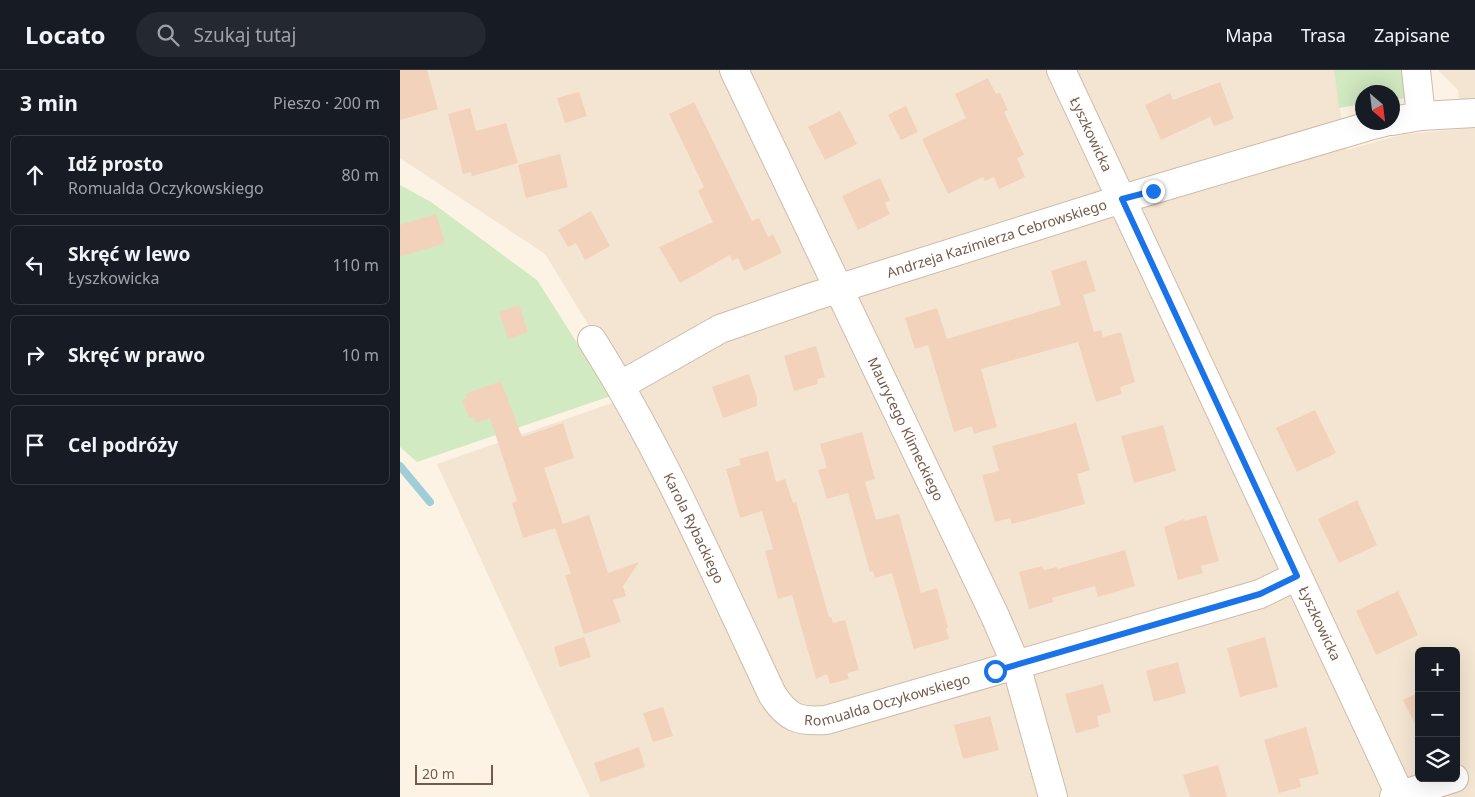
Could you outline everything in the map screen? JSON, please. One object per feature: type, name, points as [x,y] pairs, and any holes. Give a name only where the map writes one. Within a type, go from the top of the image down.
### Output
[{"type":"street","name":"Maurycego Klimeckiego","points":[[734,70],[995,616],[1016,665],[1053,797]]},
{"type":"street","name":"Łyszkowicka","points":[[1061,70],[1398,796]]},
{"type":"street","points":[[1416,70],[1421,116]]},
{"type":"street","points":[[1400,120],[1421,116],[1475,113]]},
{"type":"street","name":"Andrzeja Kazimierza Cebrowskiego","points":[[621,385],[720,329],[838,288],[1122,199],[1355,130]]},
{"type":"street","name":"Karola Rybackiego","points":[[592,340],[621,385],[706,555],[772,694],[780,708],[791,717]]},
{"type":"street","name":"Romualda Oczykowskiego","points":[[791,717],[808,722],[826,720],[1260,594],[1297,576]]},
{"type":"street","points":[[1460,776],[1475,771]]},
{"type":"street","points":[[1398,796],[1442,782]]},
{"type":"shaded area","points":[[400,70],[1334,70],[1346,150],[1405,134],[1462,129],[1458,90],[1438,70],[1475,70],[1475,797],[590,797],[437,464],[632,396],[545,254],[400,158]]},
{"type":"green space","points":[[1334,70],[1418,70],[1420,96],[1400,99],[1400,85],[1355,85],[1355,105],[1339,108]]},
{"type":"green space","points":[[400,185],[431,202],[537,280],[611,396],[417,462],[400,447]]},
{"type":"building","points":[[400,70],[427,70],[438,109],[400,120]]},
{"type":"building","points":[[988,78],[996,94],[1000,93],[1008,110],[1004,112],[1024,155],[1017,158],[1025,177],[999,189],[994,177],[985,181],[983,177],[948,194],[922,139],[966,118],[955,94]]},
{"type":"building","points":[[1220,82],[1234,119],[1214,126],[1210,117],[1161,140],[1145,105],[1170,93],[1173,100]]},
{"type":"building","points":[[579,92],[587,116],[565,123],[557,98]]},
{"type":"building","points":[[694,102],[752,221],[759,218],[768,237],[773,234],[782,253],[744,271],[738,258],[732,261],[730,255],[680,283],[659,247],[713,222],[698,191],[704,187],[669,114]]},
{"type":"building","points":[[906,106],[918,132],[901,140],[888,115]]},
{"type":"building","points":[[470,108],[476,131],[506,123],[518,163],[472,176],[471,172],[463,174],[448,114]]},
{"type":"building","points":[[840,111],[857,144],[825,160],[808,127]]},
{"type":"building","points":[[560,154],[568,187],[526,198],[518,165]]},
{"type":"building","points":[[880,178],[890,200],[885,203],[890,214],[858,230],[842,196]]},
{"type":"building","points":[[591,211],[610,246],[585,260],[576,243],[568,247],[558,230]]},
{"type":"building","points":[[436,214],[445,243],[400,257],[400,225]]},
{"type":"building","points":[[1086,260],[1096,291],[1083,295],[1094,332],[1101,330],[1103,337],[1121,332],[1135,382],[1120,387],[1122,394],[1096,402],[1078,342],[981,369],[997,427],[974,434],[972,426],[954,432],[928,345],[915,349],[905,318],[937,308],[947,339],[1061,305],[1051,271]]},
{"type":"building","points":[[519,305],[528,332],[508,339],[499,312]]},
{"type":"building","points":[[816,346],[825,377],[817,379],[818,384],[794,391],[784,356]]},
{"type":"building","points":[[749,374],[757,398],[757,406],[723,418],[712,387]]},
{"type":"building","points":[[501,381],[522,437],[563,423],[574,458],[544,468],[563,524],[589,515],[608,573],[639,562],[623,586],[626,596],[613,600],[621,622],[584,634],[565,575],[571,574],[555,528],[523,538],[512,503],[517,501],[490,418],[476,423],[474,417],[469,418],[462,400],[467,398],[465,394]]},
{"type":"building","points":[[1315,410],[1336,453],[1297,472],[1276,428]]},
{"type":"building","points":[[1076,423],[1090,470],[1077,474],[1085,504],[1012,524],[1010,518],[995,522],[982,475],[999,471],[992,446]]},
{"type":"building","points":[[1163,425],[1176,471],[1134,483],[1121,436]]},
{"type":"building","points":[[862,432],[875,479],[865,482],[876,520],[899,514],[921,593],[937,588],[948,628],[946,628],[949,639],[914,649],[892,573],[875,578],[873,571],[870,572],[848,493],[827,499],[818,470],[827,468],[820,444]]},
{"type":"building","points":[[768,451],[776,482],[785,479],[793,503],[796,502],[829,617],[831,617],[833,623],[845,620],[859,670],[847,673],[849,679],[830,684],[827,674],[816,679],[792,595],[778,599],[765,551],[773,549],[762,511],[740,518],[726,469],[741,465],[739,459]]},
{"type":"building","points":[[1357,500],[1377,545],[1339,563],[1318,519]]},
{"type":"building","points":[[1206,515],[1219,561],[1201,566],[1203,573],[1178,580],[1164,527],[1184,519],[1185,521]]},
{"type":"building","points":[[1125,550],[1135,586],[1098,597],[1095,586],[1052,598],[1053,602],[1029,609],[1019,572],[1042,566],[1044,570],[1057,567],[1058,569]]},
{"type":"building","points":[[1398,591],[1418,635],[1376,655],[1356,611]]},
{"type":"building","points":[[584,637],[591,657],[560,667],[554,647]]},
{"type":"building","points":[[1265,637],[1278,687],[1240,697],[1227,648]]},
{"type":"building","points":[[1178,662],[1186,693],[1154,702],[1146,671]]},
{"type":"building","points":[[1103,684],[1111,712],[1097,716],[1099,727],[1076,733],[1065,694]]},
{"type":"building","points":[[1415,694],[1415,724],[1403,700]]},
{"type":"building","points":[[663,707],[673,736],[653,742],[643,713]]},
{"type":"building","points":[[990,716],[999,750],[963,759],[954,725]]},
{"type":"building","points":[[1306,727],[1319,774],[1299,779],[1301,787],[1279,793],[1264,740]]},
{"type":"building","points":[[639,747],[645,767],[601,782],[594,763]]},
{"type":"building","points":[[1218,765],[1227,797],[1190,797],[1183,775]]},
{"type":"waterway","points":[[400,466],[430,502]]},
{"type":"route","points":[[995,671],[1260,594],[1297,576],[1122,199],[1153,191]]}]
